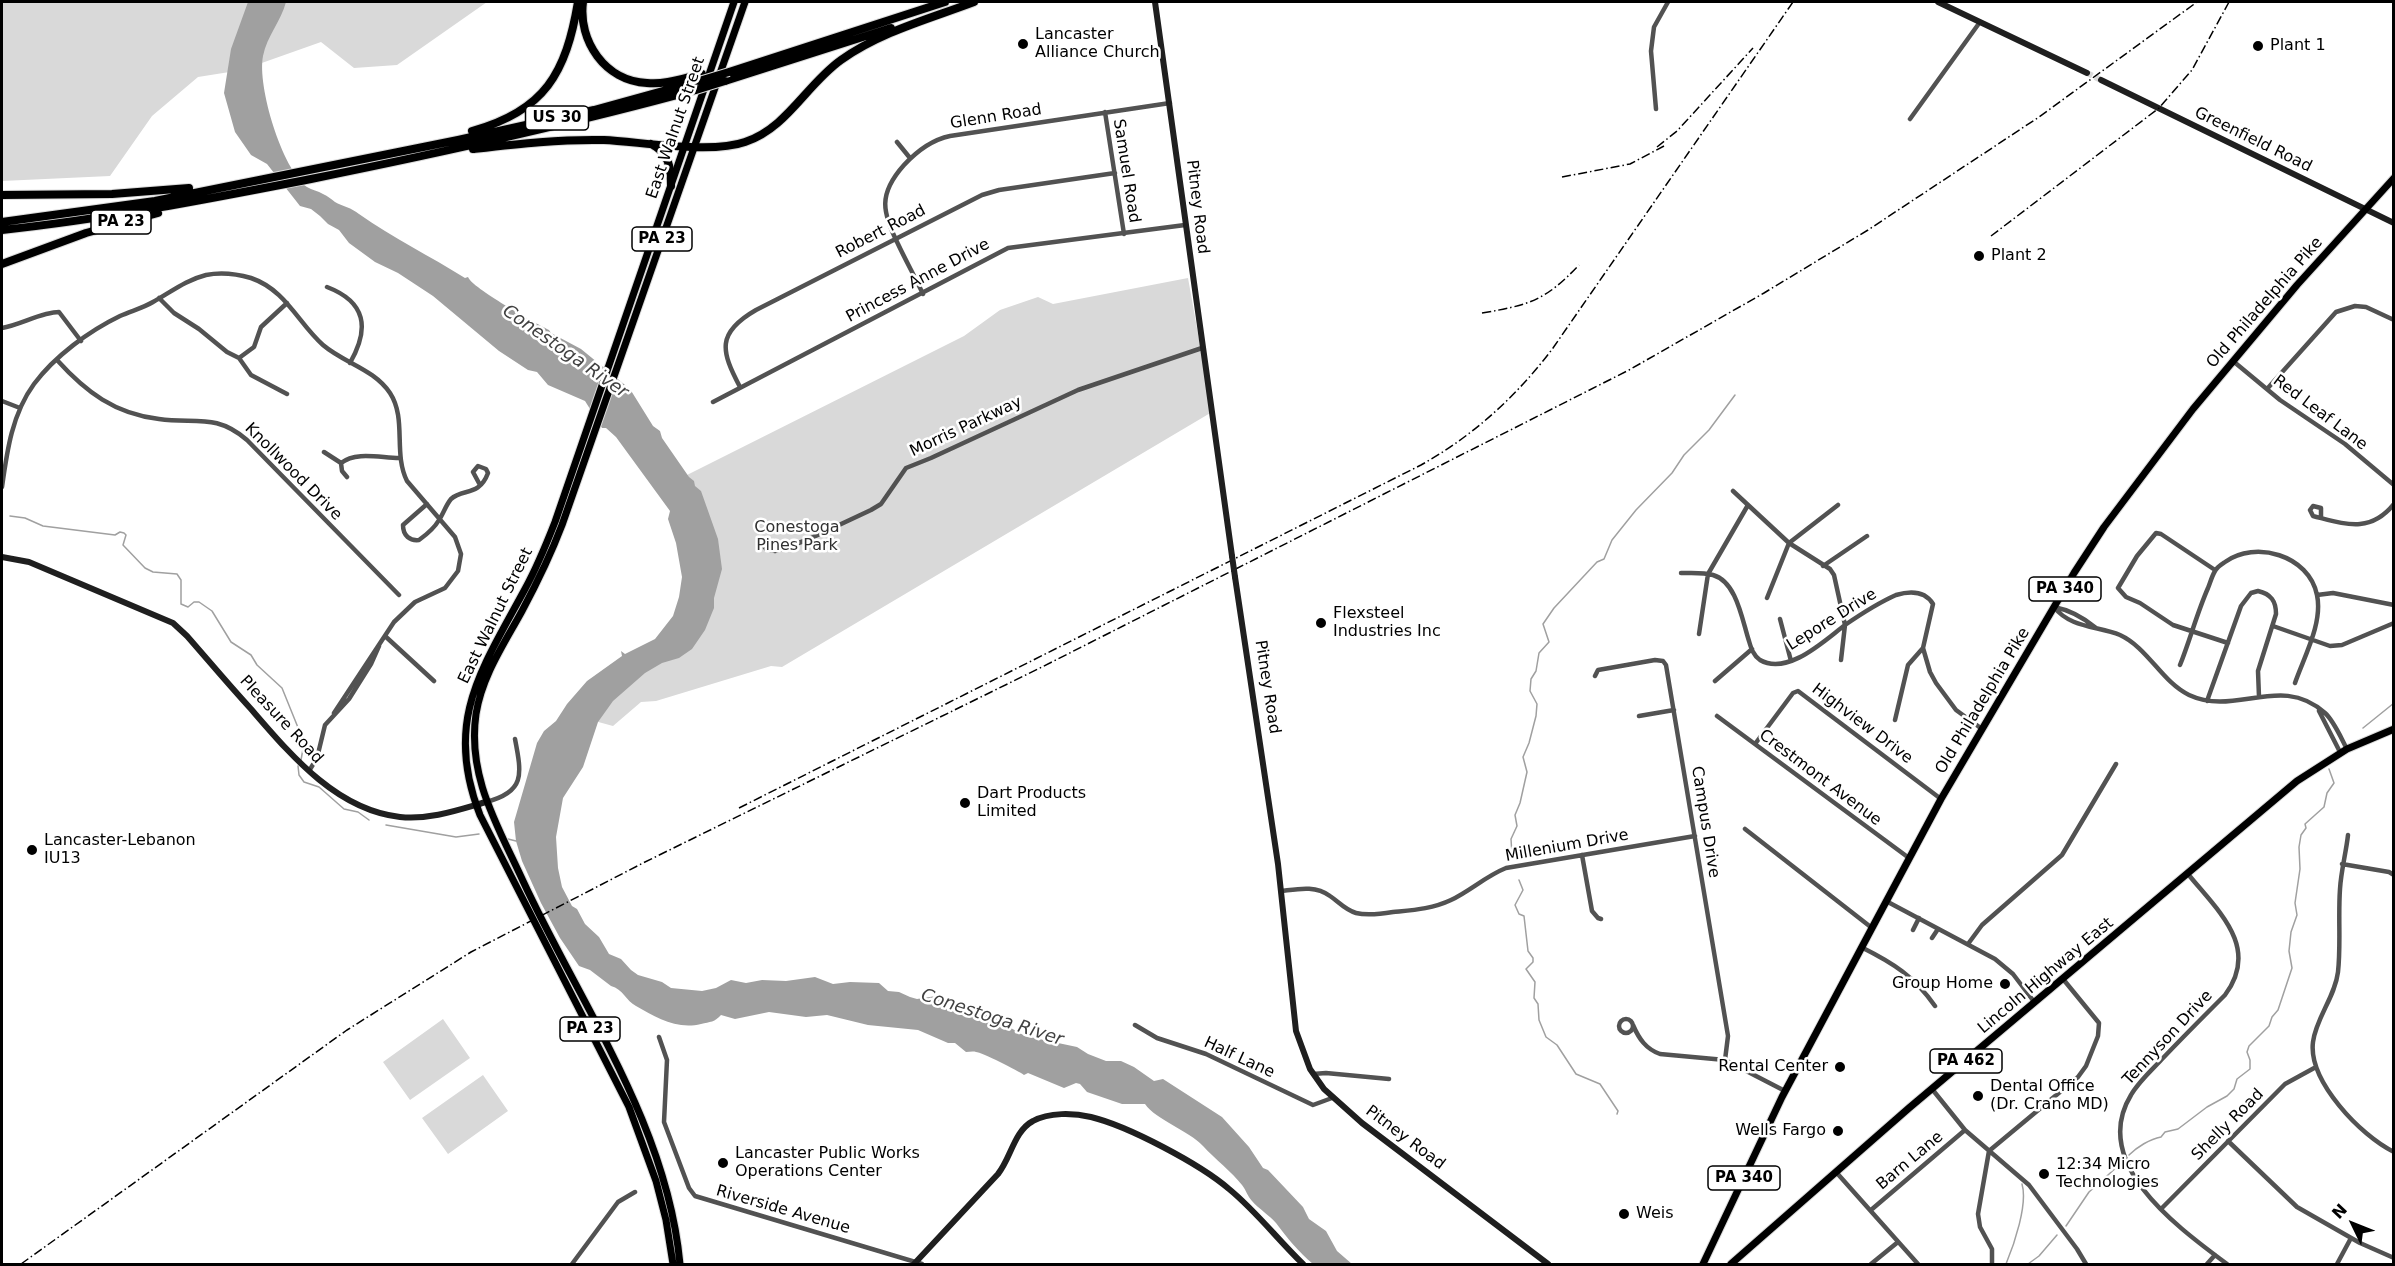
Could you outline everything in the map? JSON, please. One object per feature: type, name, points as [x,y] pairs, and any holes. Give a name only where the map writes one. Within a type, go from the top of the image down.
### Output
[{"type":"highway","points":[[413,148],[500,123],[531,103],[552,81],[564,60],[578,2]]},
{"type":"highway","points":[[583,2],[584,27],[590,46],[604,64],[617,74],[636,82],[651,84],[700,77]]},
{"type":"highway","name":"US 30","points":[[2,222],[155,201],[594,110],[767,59],[945,2]]},
{"type":"highway","points":[[431,154],[558,141],[732,146],[758,137],[778,124],[820,77],[853,52],[883,37],[974,2]]},
{"type":"highway","name":"US 30","points":[[2,230],[109,216],[244,192],[431,154],[611,113],[696,90],[974,2]]},
{"type":"highway","name":"PA 23","points":[[648,143],[660,149],[667,158],[671,186]]},
{"type":"highway","name":"PA 23","points":[[2,195],[129,194],[233,183]]},
{"type":"highway","name":"PA 23","points":[[2,264],[102,228],[244,192]]},
{"type":"main road","name":"East Walnut Street","points":[[680,1264],[669,1198],[644,1122],[536,908],[486,802],[478,777],[475,722],[480,695],[493,663],[545,566],[734,2]]},
{"type":"main road","name":"East Walnut Street","points":[[640,288],[695,146],[745,2]]},
{"type":"main road","name":"Pitney Road","points":[[1155,2],[1235,577],[1261,736],[1296,1031],[1313,1074],[1332,1098],[1362,1124],[1548,1264]]},
{"type":"main road","points":[[1938,2],[2086,73]]},
{"type":"main road","name":"Greenfield Road","points":[[2101,80],[2394,223]]},
{"type":"main road","name":"Old Philadelphia Pike","points":[[1703,1264],[1785,1091],[1941,799],[2104,527],[2193,409],[2394,178]]},
{"type":"main road","name":"East Walnut Street","points":[[573,484],[538,563],[486,659],[473,692],[467,719],[465,751],[468,779],[476,805],[637,1125],[662,1200],[673,1264]]},
{"type":"main road","name":"Pleasure Road","points":[[2,557],[29,562],[173,624],[187,636],[292,755],[309,771],[351,800],[377,812],[394,816],[434,816],[486,802]]},
{"type":"main road","name":"Lincoln Highway East","points":[[1731,1264],[1932,1089],[2297,781],[2343,750],[2394,729]]},
{"type":"main road","points":[[917,1264],[998,1174],[1008,1160],[1022,1129],[1033,1121],[1052,1115],[1078,1115],[1102,1120],[1159,1146],[1202,1170],[1236,1194],[1303,1264]]},
{"type":"street","points":[[1656,109],[1651,51],[1653,27],[1668,2]]},
{"type":"street","points":[[1910,119],[1980,22]]},
{"type":"street","name":"Glenn Road","points":[[923,294],[887,222],[885,200],[892,180],[910,158],[927,145],[950,136],[1170,103]]},
{"type":"street","name":"Samuel Road","points":[[1105,112],[1124,234]]},
{"type":"street","points":[[897,142],[910,158]]},
{"type":"street","name":"Robert Road","points":[[740,387],[725,358],[727,338],[737,324],[756,310],[895,238],[991,192],[1115,173]]},
{"type":"street","name":"Princess Anne Drive","points":[[713,402],[1008,248],[1185,225]]},
{"type":"street","points":[[2,487],[9,444],[20,408],[34,384],[57,360],[111,321],[194,279],[220,274],[253,279],[270,287],[287,303],[320,342],[372,375],[391,394],[398,415],[399,458],[407,481],[440,518],[460,547],[458,570],[445,588],[408,608],[385,636],[323,729],[317,758],[309,771]]},
{"type":"street","points":[[327,287],[343,293],[352,301],[362,320],[363,335],[350,363]]},
{"type":"street","points":[[159,298],[174,313],[199,329],[227,352],[239,358],[251,375],[287,394]]},
{"type":"street","points":[[239,358],[254,347],[261,327],[287,303]]},
{"type":"street","points":[[2267,389],[2336,312],[2355,306],[2366,307],[2394,320]]},
{"type":"street","points":[[2,328],[19,325],[51,312],[59,312],[81,341]]},
{"type":"street","name":"Morris Parkway","points":[[761,542],[766,549],[775,551],[807,540],[876,507],[901,473],[912,465],[1078,390],[1202,348]]},
{"type":"street","name":"Knollwood Drive","points":[[57,360],[85,389],[110,406],[122,411],[160,420],[210,421],[231,428],[247,440],[399,595]]},
{"type":"street","name":"Red Leaf Lane","points":[[2233,361],[2290,407],[2332,434],[2394,485]]},
{"type":"street","points":[[2,401],[20,408]]},
{"type":"street","points":[[2,442],[9,444]]},
{"type":"street","points":[[324,452],[341,463],[342,471],[347,477]]},
{"type":"street","points":[[341,463],[346,459],[362,456],[399,458]]},
{"type":"street","points":[[427,504],[405,523],[403,529],[406,536],[412,540],[419,540],[440,518],[452,499],[480,485]]},
{"type":"street","points":[[1733,491],[1789,543],[1834,575],[1845,625],[1841,660]]},
{"type":"street","points":[[2321,518],[2363,525],[2382,518],[2394,504]]},
{"type":"street","points":[[1699,634],[1708,574],[1748,505]]},
{"type":"street","points":[[1767,598],[1789,543],[1838,505]]},
{"type":"street","points":[[2215,570],[2161,534],[2156,533],[2137,556],[2118,588],[2126,597],[2140,603],[2173,625],[2228,643]]},
{"type":"street","points":[[1823,566],[1867,536]]},
{"type":"street","points":[[2180,666],[2215,570],[2240,553],[2265,551],[2289,559],[2299,566],[2318,595],[2319,608],[2295,683]]},
{"type":"street","points":[[1681,573],[1708,574],[1723,579],[1730,588],[1752,649],[1715,681]]},
{"type":"street","points":[[2206,701],[2241,606],[2251,593],[2258,591],[2271,597],[2276,605],[2273,626],[2258,670],[2259,697]]},
{"type":"street","name":"Lepore Drive","points":[[1752,649],[1756,656],[1769,663],[1791,661],[1812,651],[1845,625],[1905,592],[1921,594],[1929,598],[1933,604],[1923,648]]},
{"type":"street","points":[[2318,595],[2332,593],[2394,605]]},
{"type":"street","points":[[2054,607],[2061,616],[2129,641],[2186,694],[2206,701],[2234,701],[2290,695],[2317,709],[2343,750]]},
{"type":"street","points":[[1780,619],[1791,661]]},
{"type":"street","points":[[2273,626],[2330,646],[2342,645],[2394,623]]},
{"type":"street","points":[[385,636],[434,681]]},
{"type":"street","points":[[1895,720],[1908,665],[1923,648],[1933,677],[1943,693],[1956,710],[1982,729]]},
{"type":"street","name":"Campus Drive","points":[[1595,676],[1598,670],[1654,660],[1663,661],[1667,670],[1728,1036],[1725,1060]]},
{"type":"street","name":"Highview Drive","points":[[1755,744],[1796,691],[1801,692],[1941,799]]},
{"type":"street","points":[[1640,716],[1674,710]]},
{"type":"street","name":"Crestmont Avenue","points":[[1717,716],[1909,858]]},
{"type":"street","name":"Pleasure Road","points":[[486,802],[507,796],[516,785],[518,774],[515,740]]},
{"type":"street","points":[[1968,944],[1982,925],[2062,855],[2116,764]]},
{"type":"street","points":[[1745,829],[1872,928]]},
{"type":"street","points":[[2348,835],[2342,864],[2338,972],[2313,1042],[2316,1066],[2352,1122],[2377,1143],[2394,1152]]},
{"type":"street","name":"Millenium Drive","points":[[1281,891],[1303,888],[1317,890],[1328,895],[1344,908],[1358,914],[1372,915],[1428,908],[1454,899],[1484,878],[1506,868],[1695,836]]},
{"type":"street","points":[[1582,855],[1592,911],[1601,919]]},
{"type":"street","points":[[2342,864],[2389,872],[2394,875]]},
{"type":"street","name":"Tennyson Drive","points":[[2188,874],[2231,929],[2238,947],[2238,963],[2234,980],[2225,995],[2141,1081],[2130,1096],[2124,1110],[2120,1137],[2125,1160],[2134,1177],[2162,1208],[2227,1264]]},
{"type":"street","points":[[1886,901],[1985,953],[2004,966],[2035,1002]]},
{"type":"street","points":[[1912,930],[1919,918]]},
{"type":"street","points":[[1932,938],[1938,929]]},
{"type":"street","points":[[1861,947],[1900,968],[1921,988],[1935,1006]]},
{"type":"street","points":[[1992,1264],[1992,1249],[1980,1227],[1978,1214],[1989,1151],[2078,1077],[2086,1066],[2098,1036],[2099,1023],[2063,980]]},
{"type":"street","name":"Half Lane","points":[[1135,1025],[1157,1038],[1206,1054],[1313,1105],[1332,1098]]},
{"type":"street","points":[[1633,1025],[1643,1044],[1652,1052],[1725,1060],[1785,1091]]},
{"type":"street","name":"Riverside Avenue","points":[[659,1037],[667,1060],[664,1122],[689,1188],[695,1196],[917,1264]]},
{"type":"street","name":"Shelly Road","points":[[2162,1208],[2285,1084],[2316,1066]]},
{"type":"street","points":[[1313,1074],[1326,1073],[1389,1079]]},
{"type":"street","points":[[1932,1089],[1965,1130],[2029,1185],[2077,1249],[2085,1264]]},
{"type":"street","name":"Barn Lane","points":[[1870,1210],[1965,1130]]},
{"type":"street","points":[[2228,1141],[2297,1207],[2351,1238],[2394,1258]]},
{"type":"street","points":[[1836,1172],[1918,1264]]},
{"type":"street","points":[[572,1264],[618,1202],[635,1192]]},
{"type":"street","points":[[2337,1264],[2351,1238]]},
{"type":"street","points":[[1871,1264],[1898,1242]]},
{"type":"street","points":[[2207,1264],[2215,1255]]},
{"type":"green space","points":[[2,2],[487,2],[397,65],[354,68],[321,42],[242,70],[198,77],[152,116],[110,176],[2,181]]},
{"type":"green space","name":"Conestoga Pines Park","points":[[1188,278],[1212,412],[782,667],[771,666],[656,701],[641,702],[613,726],[580,717],[694,600],[685,476],[964,336],[1000,310],[1038,297],[1053,304]]},
{"type":"green space","points":[[443,1019],[470,1058],[410,1100],[383,1062]]},
{"type":"green space","points":[[483,1075],[508,1111],[448,1154],[422,1118]]},
{"type":"water","name":"Conestoga River","points":[[248,2],[286,2],[265,49],[262,70],[273,126],[289,163],[307,187],[353,210],[465,278],[468,277],[492,297],[581,349],[630,389],[653,426],[660,431],[662,438],[694,481],[695,486],[701,491],[718,539],[722,569],[714,598],[714,608],[705,630],[692,649],[679,658],[662,663],[645,673],[613,701],[598,722],[583,767],[563,798],[556,837],[562,887],[572,906],[577,909],[585,924],[599,937],[609,954],[621,959],[638,975],[662,982],[671,988],[702,991],[716,988],[731,980],[746,983],[815,977],[833,984],[879,983],[888,991],[899,992],[917,999],[936,996],[947,1002],[966,1005],[983,1014],[995,1016],[1002,1023],[1025,1036],[1077,1047],[1106,1061],[1121,1061],[1154,1081],[1163,1079],[1222,1117],[1249,1147],[1263,1168],[1268,1170],[1303,1207],[1309,1219],[1326,1231],[1337,1251],[1352,1264],[1313,1264],[1293,1245],[1273,1220],[1249,1198],[1238,1180],[1197,1140],[1157,1115],[1145,1104],[1122,1104],[1087,1092],[1080,1084],[1076,1083],[1064,1088],[1028,1073],[1024,1075],[985,1055],[966,1052],[955,1043],[948,1043],[918,1030],[868,1025],[827,1015],[806,1017],[769,1012],[735,1019],[721,1015],[712,1021],[692,1025],[675,1024],[636,1006],[619,990],[590,970],[579,966],[560,938],[541,903],[522,861],[516,841],[514,822],[537,743],[544,731],[556,721],[587,681],[622,656],[621,651],[625,654],[655,639],[673,616],[682,577],[676,543],[668,519],[670,511],[616,437],[606,428],[602,428],[585,401],[548,385],[537,372],[528,370],[499,351],[433,296],[398,273],[375,262],[349,243],[339,230],[328,224],[311,209],[300,206],[267,164],[251,155],[235,132],[224,93],[231,49]]},
{"type":"waterway","points":[[1512,855],[1511,839],[1517,826],[1515,815],[1527,772],[1523,757],[1536,716],[1537,704],[1530,691],[1531,679],[1536,671],[1539,653],[1549,642],[1543,624],[1554,608],[1597,562],[1604,559],[1612,540],[1636,510],[1672,473],[1684,455],[1709,430],[1735,395]]},
{"type":"waterway","points":[[10,516],[25,518],[43,526],[115,535],[120,532],[124,533],[126,535],[123,545],[145,568],[153,572],[177,574],[181,580],[181,604],[188,607],[194,602],[199,602],[212,611],[231,642],[251,655],[257,665],[282,688],[299,730],[303,749],[301,760]]},
{"type":"waterway","points":[[2363,728],[2394,703]]},
{"type":"waterway","points":[[298,766],[299,775],[304,782],[319,787],[344,809],[358,812],[369,820]]},
{"type":"waterway","points":[[2129,1155],[2144,1144],[2161,1137],[2165,1132],[2178,1129],[2207,1107],[2227,1096],[2234,1089],[2237,1079],[2250,1069],[2247,1052],[2249,1046],[2269,1026],[2278,1010],[2292,968],[2289,951],[2291,932],[2297,915],[2295,903],[2300,869],[2301,835],[2306,828],[2305,824],[2324,807],[2327,793],[2334,783],[2329,769]]},
{"type":"waterway","points":[[386,825],[456,837],[479,834]]},
{"type":"waterway","points":[[508,839],[516,841]]},
{"type":"waterway","points":[[1519,880],[1523,890],[1515,905],[1519,914],[1524,916],[1528,951],[1533,958],[1533,962],[1526,969],[1535,982],[1534,998],[1538,1004],[1539,1020],[1546,1037],[1557,1045],[1576,1074],[1600,1084],[1618,1111],[1617,1114]]},
{"type":"waterway","points":[[2066,1226],[2089,1192],[2118,1166]]},
{"type":"waterway","points":[[2006,1264],[2022,1213],[2022,1184]]},
{"type":"waterway","points":[[2028,1264],[2039,1256],[2057,1235]]},
{"type":"tunnel","points":[[2087,73],[2101,80]]},
{"type":"railway","points":[[739,808],[1421,465],[1476,428],[1509,398],[1553,348],[1793,2]]},
{"type":"railway","points":[[21,1264],[347,1030],[471,952],[643,863],[1042,667],[1629,370],[1868,230],[2039,117],[2197,2]]},
{"type":"railway","points":[[1991,236],[2159,108],[2192,70],[2229,2]]},
{"type":"railway","points":[[1657,147],[1677,131],[1753,48]]},
{"type":"railway","points":[[1562,177],[1630,164],[1664,146]]},
{"type":"railway","points":[[1482,313],[1535,300],[1556,287],[1579,265]]},
{"type":"place","name":"Lancaster Alliance Church","points":[[1023,44]]},
{"type":"place","name":"Plant 1","points":[[2258,46]]},
{"type":"place","name":"Plant 2","points":[[1979,256]]},
{"type":"place","name":"Flexsteel Industries Inc","points":[[1321,623]]},
{"type":"place","name":"Dart Products Limited","points":[[965,803]]},
{"type":"place","name":"Lancaster-Lebanon IU13","points":[[32,850]]},
{"type":"place","name":"Group Home","points":[[2005,984]]},
{"type":"place","name":"Rental Center","points":[[1840,1067]]},
{"type":"place","name":"Dental Office (Dr. Crano MD)","points":[[1978,1096]]},
{"type":"place","name":"Wells Fargo","points":[[1838,1131]]},
{"type":"place","name":"Lancaster Public Works Operations Center","points":[[723,1163]]},
{"type":"place","name":"12:34 Micro Technologies","points":[[2044,1174]]},
{"type":"place","name":"Weis","points":[[1624,1214]]}]
